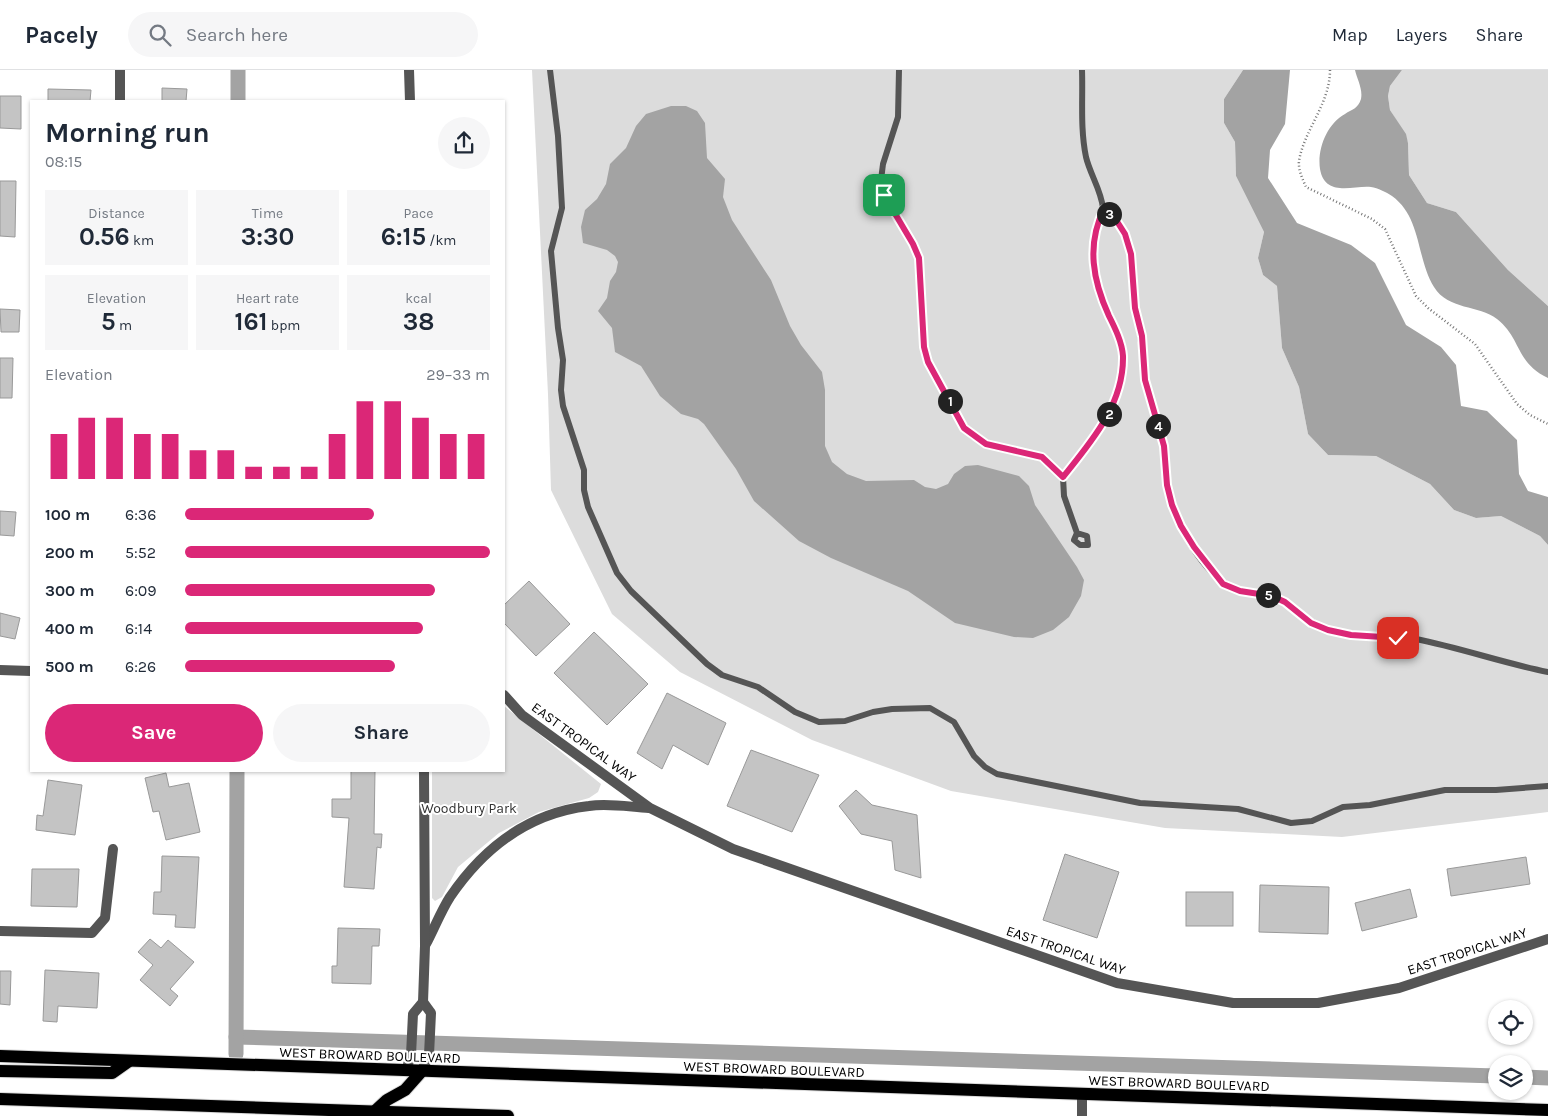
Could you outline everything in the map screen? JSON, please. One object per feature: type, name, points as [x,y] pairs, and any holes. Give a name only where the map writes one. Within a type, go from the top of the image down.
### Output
[{"type":"main road","name":"WEST BROWARD BOULEVARD","points":[[0,1056],[406,1072],[1548,1110]]},
{"type":"main road","points":[[0,1071],[112,1073],[129,1061]]},
{"type":"main road","points":[[374,1112],[387,1100],[405,1090],[421,1072]]},
{"type":"main road","points":[[0,1099],[269,1112],[374,1112],[402,1115],[508,1116]]},
{"type":"street","points":[[120,70],[120,100]]},
{"type":"street","points":[[410,70],[410,100]]},
{"type":"street","points":[[0,670],[30,671]]},
{"type":"street","name":"EAST TROPICAL WAY","points":[[505,696],[522,714],[650,808],[733,849],[1117,983],[1233,1003],[1318,1003],[1399,988],[1548,939]]},
{"type":"street","name":"EAST TROPICAL WAY","points":[[423,1002],[425,946],[424,772]]},
{"type":"street","name":"EAST TROPICAL WAY","points":[[425,946],[450,898],[470,872],[502,838],[543,817],[589,805],[650,808]]},
{"type":"street","points":[[0,932],[92,933],[105,918],[113,849]]},
{"type":"street","points":[[406,1072],[411,1055],[414,1014],[423,1002],[430,1013],[429,1055],[421,1072]]},
{"type":"street","points":[[1082,1095],[1082,1116]]},
{"type":"lane","points":[[550,70],[558,136],[562,208],[553,236],[552,251],[558,328],[563,360],[561,390],[563,406],[584,470],[584,490],[588,507],[617,573],[631,591],[706,664],[722,675],[758,687],[795,712],[820,722],[845,721],[892,708],[930,708],[954,722],[974,756],[985,767],[997,774],[1140,803],[1238,809],[1291,823],[1302,823],[1343,807],[1370,805],[1410,795],[1445,790],[1496,790],[1548,786]]},
{"type":"lane","points":[[899,70],[898,117],[883,164],[881,180],[884,195],[913,244],[919,258],[924,347],[928,362],[964,428],[972,436],[986,444],[1042,457],[1063,477]]},
{"type":"lane","points":[[1082,70],[1080,88],[1083,135],[1087,158],[1104,209],[1118,223],[1125,234],[1131,254],[1135,308],[1142,336],[1145,380],[1164,446],[1167,485],[1172,505],[1181,526],[1194,547],[1223,584],[1240,591],[1272,596],[1285,602],[1311,623],[1328,630],[1351,635],[1414,638],[1464,650],[1505,663],[1548,672]]},
{"type":"lane","points":[[1077,533],[1064,496],[1063,477],[1109,413],[1121,376],[1122,345],[1098,289],[1093,261],[1096,228],[1104,209]]},
{"type":"path","points":[[1330,70],[1327,93],[1299,162],[1306,187],[1372,219],[1385,229],[1416,296],[1428,308],[1475,344],[1516,404],[1530,415],[1548,424]]},
{"type":"green space","points":[[532,70],[1243,70],[1224,99],[1224,123],[1235,142],[1236,176],[1264,232],[1258,258],[1263,275],[1277,286],[1282,348],[1299,387],[1308,434],[1328,455],[1376,456],[1430,484],[1454,510],[1476,518],[1501,516],[1540,536],[1548,545],[1548,812],[1342,837],[1165,828],[951,791],[812,740],[680,672],[612,614],[551,490]]},
{"type":"green space","points":[[1402,70],[1548,70],[1548,306],[1508,270],[1456,212],[1427,203],[1409,175],[1408,143],[1405,134],[1390,110],[1388,96],[1390,86]]},
{"type":"green space","name":"Woodbury Park","points":[[505,707],[601,784],[598,792],[589,798],[539,812],[499,833],[458,867],[442,897],[435,901],[432,898],[432,772],[505,772]]},
{"type":"shaded area","points":[[1243,70],[1290,70],[1285,124],[1270,150],[1268,178],[1297,223],[1351,245],[1375,263],[1406,325],[1441,347],[1456,365],[1461,406],[1487,411],[1517,440],[1519,474],[1528,491],[1548,497],[1548,545],[1540,536],[1501,516],[1476,518],[1454,510],[1430,484],[1376,456],[1328,455],[1308,434],[1299,387],[1282,348],[1277,286],[1263,275],[1258,258],[1264,232],[1236,176],[1235,142],[1224,123],[1224,99]]},
{"type":"shaded area","points":[[1355,70],[1402,70],[1390,86],[1388,96],[1390,110],[1406,134],[1409,175],[1427,203],[1456,212],[1508,270],[1548,306],[1548,378],[1537,372],[1530,365],[1511,334],[1497,319],[1482,311],[1447,300],[1434,287],[1428,276],[1409,215],[1392,196],[1382,190],[1371,187],[1334,187],[1323,178],[1319,161],[1322,145],[1328,131],[1339,118],[1356,107],[1361,99],[1361,88]]},
{"type":"shaded area","points":[[671,106],[686,106],[697,111],[705,123],[707,158],[725,179],[723,197],[732,220],[771,280],[790,326],[801,345],[822,372],[825,390],[825,446],[832,462],[847,474],[866,481],[914,480],[925,487],[936,489],[948,484],[954,474],[965,466],[978,465],[1019,476],[1029,486],[1035,505],[1084,580],[1081,596],[1069,617],[1053,630],[1033,638],[1014,637],[955,623],[908,591],[831,558],[799,541],[754,501],[736,469],[704,424],[698,419],[681,414],[660,396],[641,366],[615,352],[612,328],[598,311],[607,298],[610,281],[616,272],[618,262],[615,256],[607,250],[583,243],[581,227],[585,210],[597,199],[606,184],[610,164],[626,148],[636,126],[646,114]]},
{"type":"building","points":[[162,88],[187,89],[186,100],[162,100]]},
{"type":"building","points":[[48,89],[91,90],[90,100],[48,100]]},
{"type":"building","points":[[0,96],[21,96],[21,129],[0,128]]},
{"type":"building","points":[[0,181],[16,181],[15,237],[0,236]]},
{"type":"building","points":[[0,309],[20,310],[19,332],[1,332]]},
{"type":"building","points":[[0,358],[13,358],[12,398],[0,398]]},
{"type":"building","points":[[0,511],[16,512],[14,536],[0,535]]},
{"type":"building","points":[[529,581],[570,624],[536,656],[505,624],[505,604]]},
{"type":"building","points":[[0,613],[20,618],[15,639],[0,636]]},
{"type":"building","points":[[594,632],[648,684],[607,725],[554,673]]},
{"type":"building","points":[[667,693],[726,723],[708,765],[673,745],[662,769],[637,753]]},
{"type":"building","points":[[751,750],[819,775],[792,832],[727,806]]},
{"type":"building","points":[[351,772],[375,772],[374,834],[382,834],[381,848],[377,847],[374,889],[344,887],[349,818],[332,817],[332,799],[351,799]]},
{"type":"building","points":[[166,773],[169,787],[189,783],[200,832],[166,840],[159,811],[153,812],[145,778]]},
{"type":"building","points":[[48,780],[82,785],[75,835],[36,830],[37,815],[43,816]]},
{"type":"building","points":[[856,790],[872,805],[917,815],[921,878],[895,870],[892,841],[861,834],[839,806]]},
{"type":"building","points":[[1065,854],[1119,872],[1097,938],[1043,920]]},
{"type":"building","points":[[162,856],[199,857],[195,928],[175,927],[176,915],[153,914],[154,892],[161,892]]},
{"type":"building","points":[[1526,857],[1530,884],[1451,896],[1447,869]]},
{"type":"building","points":[[32,869],[79,869],[77,907],[31,906]]},
{"type":"building","points":[[1260,885],[1329,887],[1328,934],[1259,932]]},
{"type":"building","points":[[1410,889],[1417,917],[1362,931],[1355,903]]},
{"type":"building","points":[[1186,892],[1233,892],[1233,926],[1186,926]]},
{"type":"building","points":[[338,928],[380,929],[379,946],[372,946],[371,984],[332,983],[332,966],[337,966]]},
{"type":"building","points":[[150,939],[161,948],[168,940],[194,962],[170,989],[178,996],[170,1006],[140,980],[153,965],[138,952]]},
{"type":"building","points":[[45,970],[99,973],[97,1008],[58,1006],[57,1022],[43,1021]]},
{"type":"building","points":[[0,971],[11,971],[10,1005],[0,1004]]},
{"type":"waterway","points":[[238,70],[238,100]]},
{"type":"waterway","points":[[236,1054],[237,772]]},
{"type":"waterway","points":[[236,1037],[1488,1076]]},
{"type":"waterway","points":[[1533,1077],[1548,1078]]},
{"type":"route","points":[[884,195],[913,244],[919,258],[924,347],[928,362],[964,428],[972,436],[986,444],[1042,457],[1048,460],[1063,477],[1081,455],[1109,413],[1117,394],[1123,363],[1122,345],[1098,289],[1094,274],[1093,246],[1096,228],[1104,209],[1118,223],[1125,234],[1131,254],[1135,308],[1142,336],[1145,380],[1161,432],[1166,459],[1167,485],[1172,505],[1181,526],[1207,566],[1223,584],[1240,591],[1272,596],[1285,602],[1297,614],[1311,623],[1328,630],[1351,635],[1398,638]]}]
